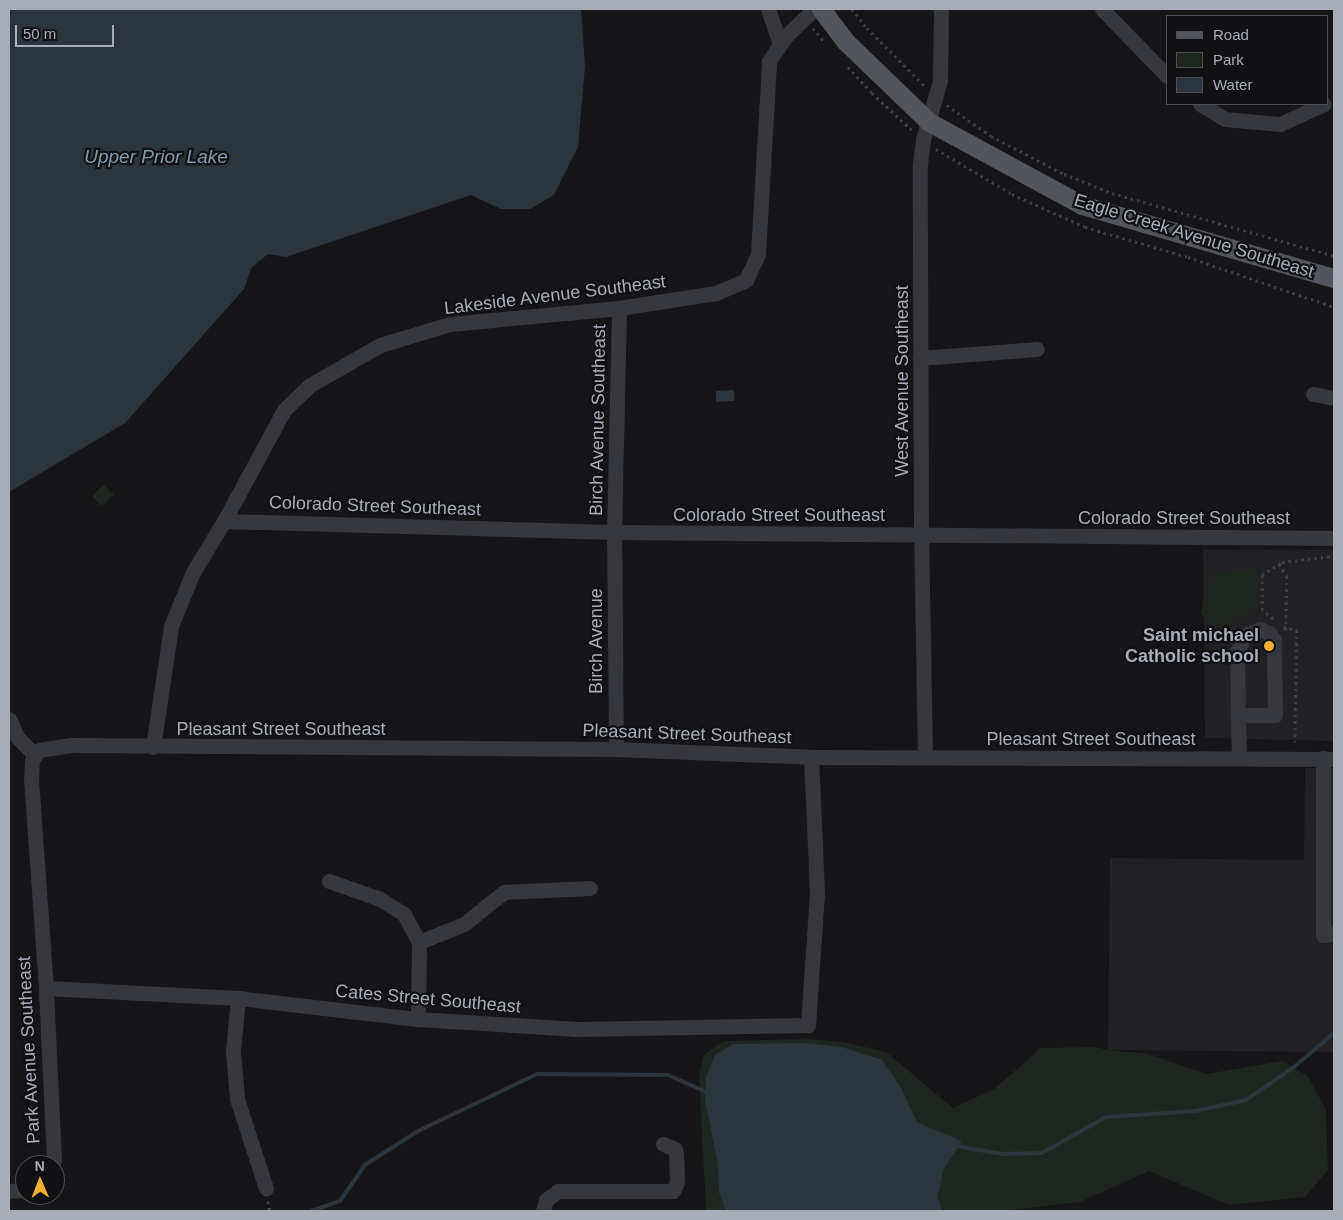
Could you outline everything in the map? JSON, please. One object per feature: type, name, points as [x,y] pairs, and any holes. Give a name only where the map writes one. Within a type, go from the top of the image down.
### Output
[{"type":"main road","name":"Eagle Creek Avenue Southeast","points":[[821,9],[846,42],[929,122],[1082,205],[1334,278]]},
{"type":"street","points":[[768,9],[780,43]]},
{"type":"street","name":"Lakeside Avenue Southeast","points":[[153,747],[171,626],[193,572],[224,521],[284,410],[310,385],[380,345],[450,324],[619,308],[716,293],[746,280],[758,254],[769,61],[780,43],[814,9]]},
{"type":"street","name":"West Avenue Southeast","points":[[925,757],[921,535],[920,164],[923,139],[940,81],[941,9]]},
{"type":"street","points":[[1102,9],[1166,75]]},
{"type":"street","points":[[1202,105],[1225,119],[1280,124],[1321,105]]},
{"type":"street","name":"Birch Avenue Southeast","points":[[614,532],[619,308]]},
{"type":"street","points":[[920,358],[1037,349]]},
{"type":"street","points":[[1313,394],[1334,398]]},
{"type":"street","name":"Colorado Street Southeast","points":[[224,521],[614,532],[1334,538]]},
{"type":"street","name":"Birch Avenue","points":[[614,532],[616,749]]},
{"type":"street","points":[[1238,715],[1275,716],[1274,640],[1269,633],[1260,629],[1245,635],[1239,643],[1238,715],[1238,758]]},
{"type":"street","points":[[9,719],[18,738],[37,752]]},
{"type":"street","name":"Pleasant Street Southeast","points":[[37,752],[71,745],[616,749],[811,757],[1328,758]]},
{"type":"street","name":"Park Avenue Southeast","points":[[37,752],[32,760],[31,778],[46,988],[54,1155]]},
{"type":"street","name":"Cates Street Southeast","points":[[46,988],[238,998],[418,1019],[577,1029],[808,1025],[817,893],[811,757]]},
{"type":"street","points":[[1328,758],[1324,935],[1334,934]]},
{"type":"street","points":[[329,882],[380,899],[404,914],[419,942],[418,1019]]},
{"type":"street","points":[[419,942],[464,924],[504,892],[590,888]]},
{"type":"street","points":[[238,998],[233,1051],[238,1098],[266,1188]]},
{"type":"street","points":[[543,1211],[546,1200],[558,1192],[673,1191],[678,1182],[676,1154],[673,1147],[664,1144]]},
{"type":"path","points":[[852,9],[867,28],[936,96],[991,136],[1064,174],[1112,193],[1334,256]]},
{"type":"path","points":[[1274,620],[1262,610],[1262,575],[1279,564],[1334,556]]},
{"type":"path","points":[[1279,564],[1287,576],[1286,630]]},
{"type":"path","points":[[1280,624],[1286,630],[1296,630],[1295,742]]},
{"type":"shaded area","name":"Saint michael Catholic school","points":[[1203,549],[1334,550],[1334,741],[1205,738]]},
{"type":"shaded area","points":[[1305,768],[1334,768],[1334,1052],[1108,1050],[1110,858],[1304,860]]},
{"type":"green space","points":[[104,484],[114,495],[101,506],[92,496]]},
{"type":"green space","points":[[1236,570],[1260,571],[1260,609],[1241,615],[1232,622],[1213,627],[1201,613],[1207,582],[1212,575]]},
{"type":"green space","points":[[806,1039],[843,1042],[886,1052],[953,1108],[994,1089],[1041,1048],[1095,1047],[1149,1054],[1206,1074],[1282,1061],[1308,1076],[1326,1110],[1328,1170],[1305,1197],[1229,1205],[1149,1171],[1080,1202],[1000,1211],[942,1211],[938,1196],[943,1171],[962,1141],[917,1122],[910,1108],[805,1043],[733,1044],[705,1101],[717,1161],[719,1193],[726,1211],[706,1211],[699,1075],[704,1055],[724,1041]]},
{"type":"water","name":"Upper Prior Lake","points":[[9,9],[581,9],[585,66],[578,147],[554,195],[530,209],[501,209],[471,195],[286,257],[268,254],[251,268],[244,289],[125,423],[9,492]]},
{"type":"water","points":[[734,390],[734,401],[716,402],[716,391]]},
{"type":"water","points":[[805,1043],[842,1047],[882,1060],[901,1088],[917,1122],[962,1141],[943,1171],[938,1196],[942,1211],[726,1211],[719,1193],[717,1161],[705,1101],[706,1077],[715,1055],[733,1044]]},
{"type":"waterway","points":[[956,1146],[1002,1154],[1042,1153],[1106,1117],[1196,1111],[1246,1100],[1294,1067],[1334,1033]]},
{"type":"waterway","points":[[311,1211],[340,1201],[365,1165],[418,1131],[537,1074],[668,1075],[709,1093]]},
{"type":"place","name":"Saint michael Catholic school","points":[[1269,646]]}]
